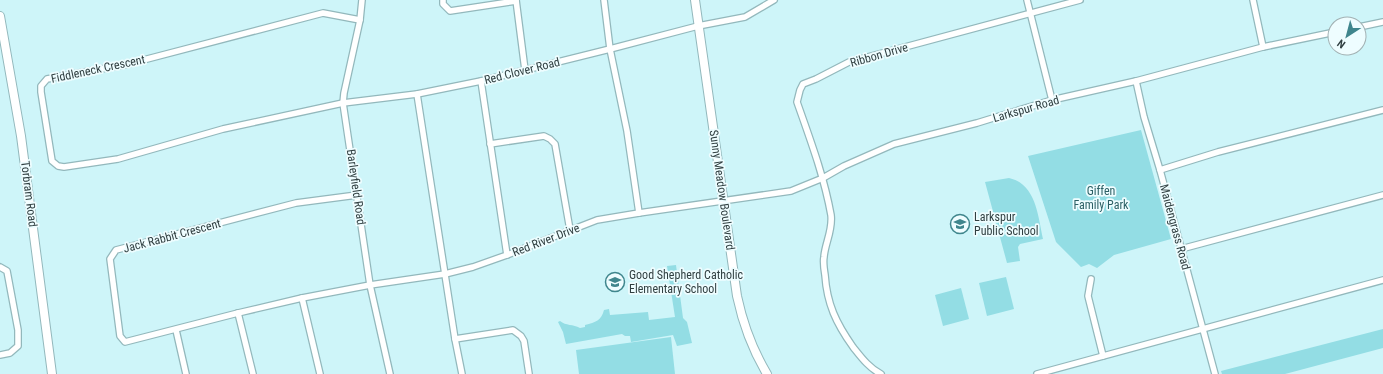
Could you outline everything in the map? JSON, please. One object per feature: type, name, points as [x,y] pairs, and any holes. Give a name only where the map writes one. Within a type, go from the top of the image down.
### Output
[{"type":"street","name":"Barleyfield Road","points":[[362,0],[360,20],[343,103],[370,285],[390,374]]},
{"type":"street","points":[[443,0],[443,4],[450,11],[516,0],[525,70]]},
{"type":"street","points":[[604,0],[610,50],[627,131],[639,212]]},
{"type":"street","name":"Sunny Meadow Boulevard","points":[[695,0],[740,311],[752,347],[766,374]]},
{"type":"street","name":"Red Clover Road","points":[[343,103],[417,94],[481,81],[610,50],[698,26],[745,17],[774,0]]},
{"type":"street","points":[[1027,0],[1052,100]]},
{"type":"street","name":"Ribbon Drive","points":[[881,374],[868,365],[840,328],[826,289],[824,256],[830,230],[831,217],[823,178],[797,102],[803,84],[849,62],[1080,0]]},
{"type":"street","points":[[1252,0],[1263,47]]},
{"type":"street","name":"Fiddleneck Crescent","points":[[343,103],[223,129],[118,159],[64,167],[58,166],[52,161],[41,92],[42,86],[47,79],[128,64],[323,13],[360,20]]},
{"type":"street","name":"Torbram Road","points":[[0,16],[21,136],[52,374]]},
{"type":"street","points":[[1367,25],[1383,22]]},
{"type":"street","name":"Larkspur Road","points":[[724,201],[791,191],[823,178],[844,166],[894,144],[977,123],[1052,100],[1136,81],[1263,47],[1327,34]]},
{"type":"street","points":[[481,81],[507,255]]},
{"type":"street","name":"Maidengrass Road","points":[[1136,81],[1144,117],[1160,170],[1215,374]]},
{"type":"street","points":[[417,94],[455,339],[462,374]]},
{"type":"street","points":[[1160,170],[1218,152],[1383,110]]},
{"type":"street","points":[[490,144],[544,136],[550,138],[554,144],[570,230]]},
{"type":"street","name":"Jack Rabbit Crescent","points":[[357,195],[296,203],[116,250],[110,259],[120,336],[125,342],[302,298],[370,285]]},
{"type":"street","points":[[1181,250],[1383,195]]},
{"type":"street","name":"Red River Drive","points":[[370,285],[445,274],[473,266],[507,255],[597,220],[639,212],[724,201]]},
{"type":"street","points":[[0,267],[7,271],[18,330],[18,346],[10,353],[0,355]]},
{"type":"street","points":[[1091,279],[1088,296],[1103,356]]},
{"type":"street","points":[[1037,374],[1383,280]]},
{"type":"street","points":[[302,298],[320,374]]},
{"type":"street","points":[[238,313],[253,374]]},
{"type":"street","points":[[176,330],[186,374]]},
{"type":"street","points":[[455,339],[513,330],[521,336],[524,341],[529,374]]},
{"type":"green space","name":"Giffen Family Park","points":[[1141,130],[1171,239],[1114,255],[1097,268],[1089,264],[1081,267],[1056,242],[1028,156]]},
{"type":"green space","points":[[1009,178],[1018,181],[1030,194],[1037,211],[1043,239],[1020,244],[1018,247],[1020,261],[1007,263],[985,182]]},
{"type":"green space","points":[[676,265],[683,318],[687,322],[692,343],[677,346],[673,335],[631,342],[630,336],[625,336],[622,334],[566,344],[563,332],[558,322],[560,321],[580,328],[585,327],[585,325],[600,319],[604,310],[609,309],[610,315],[648,312],[649,320],[675,317],[667,266]]},
{"type":"green space","points":[[1006,277],[1014,309],[987,316],[979,283]]},
{"type":"green space","points":[[961,288],[969,319],[943,326],[935,295]]},
{"type":"green space","points":[[1383,329],[1383,348],[1285,374],[1222,374],[1221,371]]},
{"type":"green space","points":[[671,337],[675,374],[579,374],[576,350]]},
{"type":"place","name":"Larkspur Public School","points":[[960,224]]},
{"type":"place","name":"Good Shepherd Catholic Elementary School","points":[[615,282]]}]
